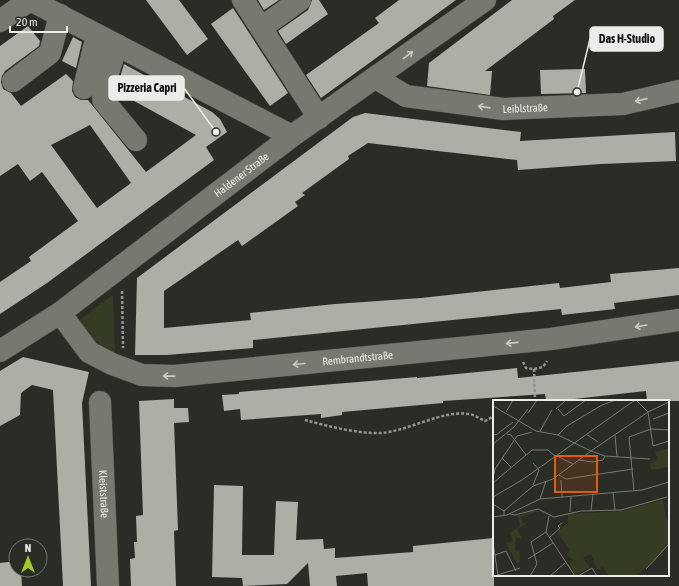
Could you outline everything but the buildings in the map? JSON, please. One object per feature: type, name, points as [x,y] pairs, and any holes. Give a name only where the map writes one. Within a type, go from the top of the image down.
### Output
[{"type":"street","points":[[4,12],[30,0],[292,136]]},
{"type":"street","points":[[243,0],[319,118]]},
{"type":"street","points":[[261,28],[300,0]]},
{"type":"street","name":"Haldener Straße","points":[[0,350],[60,313],[292,136],[485,0]]},
{"type":"street","points":[[13,81],[50,53],[60,16]]},
{"type":"street","points":[[84,88],[97,35]]},
{"type":"street","points":[[117,45],[104,85],[103,100],[136,140]]},
{"type":"street","name":"Leiblstraße","points":[[376,78],[406,96],[503,109],[623,104],[679,91]]},
{"type":"street","name":"Rembrandtstraße","points":[[60,313],[89,352],[124,368],[142,374],[174,376],[551,339],[679,320]]},
{"type":"street","name":"Kleiststraße","points":[[100,402],[108,586]]},
{"type":"path","points":[[122,266],[124,368]]},
{"type":"path","points":[[534,369],[535,400]]},
{"type":"path","points":[[305,420],[333,428],[380,433],[402,429],[450,414],[469,414],[485,421],[493,417]]},
{"type":"green space","points":[[113,295],[115,355],[91,338],[79,320]]},
{"type":"place","name":"Das H-Studio","points":[[577,92]]},
{"type":"place","name":"Pizzeria Capri","points":[[216,132]]}]
